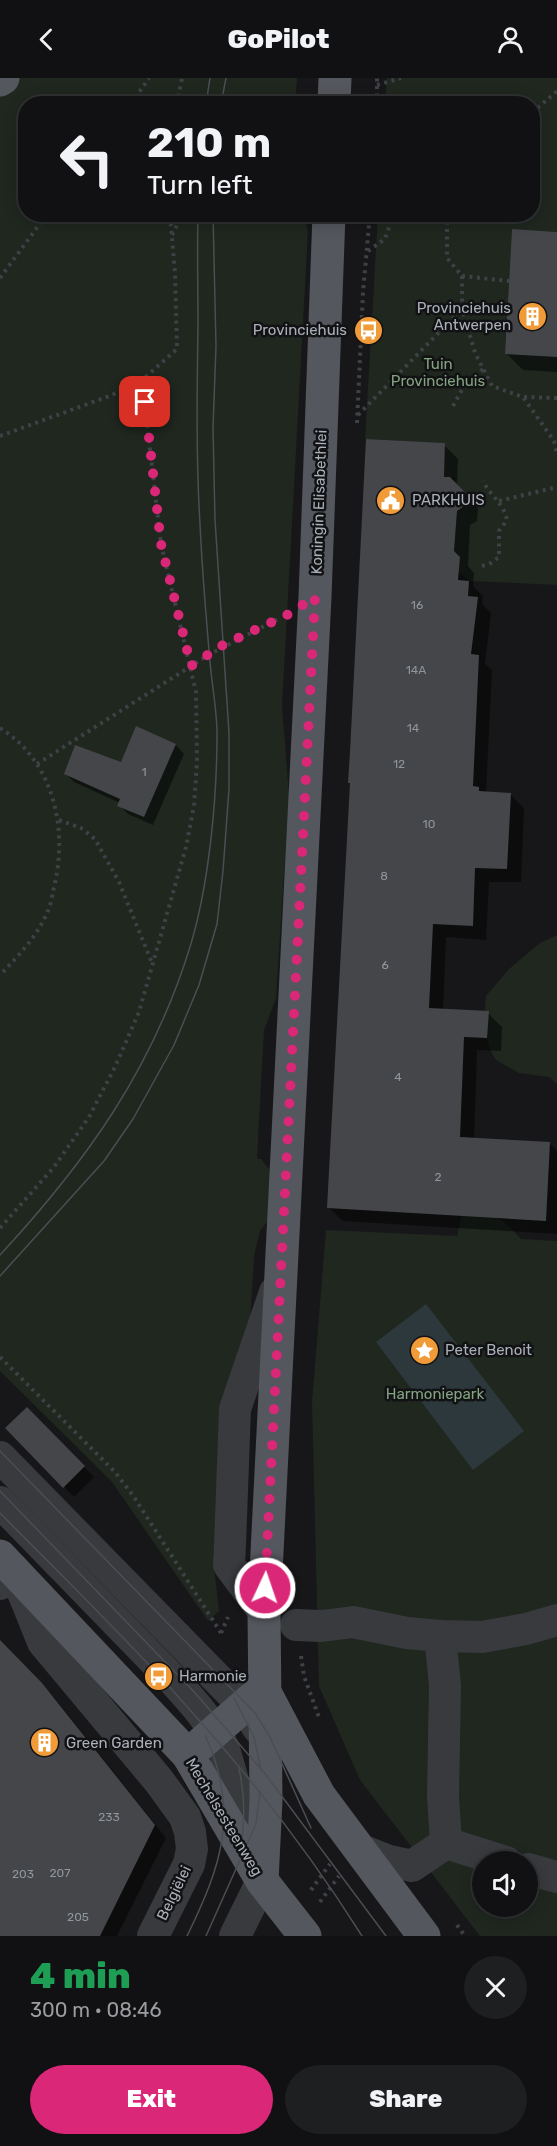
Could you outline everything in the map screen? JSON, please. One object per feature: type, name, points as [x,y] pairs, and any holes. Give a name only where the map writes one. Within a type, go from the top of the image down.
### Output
[{"type":"main road","points":[[334,96],[335,78]]},
{"type":"main road","name":"Koningin Elisabethlei","points":[[262,1881],[266,1820],[266,1739],[254,1697],[264,1612],[315,597],[329,222]]},
{"type":"main road","name":"Mechelsesteenweg","points":[[5,1570],[188,1755],[262,1881],[299,1927]]},
{"type":"main road","points":[[188,1755],[254,1697],[319,1795],[424,1936]]},
{"type":"street","points":[[0,1457],[254,1697]]},
{"type":"street","points":[[0,1502],[181,1689],[216,1730],[224,1749],[262,1881],[235,1936]]},
{"type":"street","name":"Mechelsesteenweg","points":[[5,1570],[43,1642],[185,1817],[192,1849]]},
{"type":"street","points":[[296,1625],[322,1626],[353,1622],[407,1633],[482,1637],[526,1629],[557,1620]]},
{"type":"street","points":[[440,1636],[445,1684],[443,1796],[446,1843]]},
{"type":"street","points":[[216,1730],[266,1739],[319,1795]]},
{"type":"street","points":[[355,1843],[389,1861],[412,1866],[446,1843]]},
{"type":"street","points":[[446,1843],[472,1851]]},
{"type":"street","name":"Belgiëlei","points":[[153,1936],[189,1864],[192,1849]]},
{"type":"street","points":[[538,1872],[557,1877]]},
{"type":"path","points":[[137,96],[149,78]]},
{"type":"path","points":[[179,96],[182,78]]},
{"type":"path","points":[[377,78],[377,96]]},
{"type":"path","points":[[377,85],[401,78]]},
{"type":"path","points":[[540,106],[557,91]]},
{"type":"path","points":[[0,278],[40,222]]},
{"type":"path","points":[[0,436],[112,395],[142,380],[177,349],[171,222]]},
{"type":"path","points":[[172,235],[178,222]]},
{"type":"path","points":[[367,251],[386,239],[391,222]]},
{"type":"path","points":[[447,222],[447,258],[462,276],[462,308],[475,353],[492,386],[523,397],[557,398]]},
{"type":"path","points":[[462,276],[509,281]]},
{"type":"path","points":[[358,416],[462,308]]},
{"type":"path","points":[[453,406],[463,388],[483,369]]},
{"type":"path","points":[[0,1228],[54,1167],[89,1116],[115,1067],[140,1012],[186,847],[194,806],[198,722],[196,692],[161,544],[142,380]]},
{"type":"path","points":[[523,397],[554,441],[557,454]]},
{"type":"path","points":[[482,566],[491,563],[499,556],[499,531],[507,520],[504,507],[487,490],[483,481]]},
{"type":"path","points":[[499,501],[557,487]]},
{"type":"path","points":[[37,764],[223,645],[287,615],[315,597]]},
{"type":"path","points":[[0,728],[24,747],[37,764],[48,785],[58,820],[61,842],[60,867],[48,912],[30,944],[0,975]]},
{"type":"path","points":[[58,820],[81,828],[95,839],[119,882],[152,964]]},
{"type":"path","points":[[0,1357],[115,1472],[134,1497],[222,1633]]},
{"type":"path","points":[[296,1625],[304,1676],[322,1726]]},
{"type":"path","points":[[299,1927],[355,1843]]},
{"type":"path","points":[[299,1927],[355,1843]]},
{"type":"green space","points":[[0,78],[297,78],[296,96],[18,96],[18,222],[306,222],[308,231],[282,705],[289,796],[276,998],[264,1030],[257,1159],[261,1159],[273,1174],[275,1217],[267,1222],[260,1231],[254,1256],[249,1339],[214,1567],[219,1611],[208,1621],[112,1482],[0,1371]]},
{"type":"green space","name":"Tuin Provinciehuis","points":[[387,78],[557,78],[557,232],[512,230],[505,354],[557,357],[557,585],[469,581],[459,572],[460,558],[454,551],[457,511],[464,506],[465,492],[455,482],[455,478],[444,477],[445,443],[365,439],[378,222],[540,222],[540,96],[386,96]]},
{"type":"green space","points":[[557,935],[557,1084],[549,1077],[519,1073],[496,1060],[490,1050],[484,1021],[486,996],[509,969],[540,943]]},
{"type":"green space","name":"Harmoniepark","points":[[484,1208],[509,1226],[521,1239],[557,1241],[557,1936],[480,1936],[360,1780],[319,1686],[312,1402],[326,1230],[457,1236],[463,1210]]},
{"type":"shaded area","points":[[426,1304],[524,1431],[473,1470],[376,1342]]},
{"type":"building","name":"Provinciehuis Antwerpen","points":[[512,229],[557,232],[557,357],[505,354]]},
{"type":"building","points":[[366,439],[445,443],[444,477],[450,477],[465,492],[464,506],[457,511],[454,551],[460,557],[458,580],[469,581],[468,596],[478,597],[471,654],[479,655],[473,786],[479,787],[479,791],[511,793],[507,869],[475,868],[473,926],[433,924],[429,1008],[489,1011],[487,1038],[464,1037],[460,1137],[550,1142],[546,1221],[327,1208]]},
{"type":"building","points":[[136,726],[176,744],[144,817],[117,806],[120,799],[64,774],[75,745],[121,762]]},
{"type":"building","points":[[27,1407],[85,1466],[63,1488],[5,1428]]},
{"type":"building","points":[[0,1640],[42,1683],[155,1825],[100,1936],[0,1936]]},
{"type":"tram line","points":[[207,96],[210,78]]},
{"type":"tram line","points":[[223,96],[226,78]]},
{"type":"tram line","points":[[0,1255],[61,1185],[88,1149],[136,1074],[174,992],[190,947],[202,897],[211,842],[217,734],[204,593],[199,499],[198,222]]},
{"type":"tram line","points":[[0,1276],[104,1161],[133,1119],[174,1045],[199,985],[217,924],[229,789],[229,733],[215,520],[213,428],[216,346],[213,222]]},
{"type":"tram line","points":[[0,1451],[255,1713],[270,1737],[311,1828]]},
{"type":"tram line","points":[[0,1491],[196,1694],[266,1775],[386,1936]]},
{"type":"tram line","points":[[0,1513],[93,1606],[208,1730],[300,1845],[362,1936]]},
{"type":"tram line","points":[[234,1698],[254,1737],[261,1770]]},
{"type":"tram line","points":[[187,1936],[210,1885],[222,1837],[224,1813],[222,1788],[216,1763],[205,1735]]},
{"type":"tram line","points":[[239,1769],[244,1808],[241,1846]]},
{"type":"tram line","points":[[206,1936],[256,1824],[260,1791]]},
{"type":"place","name":"Provinciehuis Antwerpen","points":[[532,317]]},
{"type":"place","name":"Provinciehuis","points":[[368,330]]},
{"type":"place","name":"PARKHUIS","points":[[391,500]]},
{"type":"place","name":"Peter Benoit","points":[[424,1350]]},
{"type":"place","name":"Harmonie","points":[[158,1676]]},
{"type":"place","name":"Green Garden","points":[[45,1743]]},
{"type":"route","points":[[145,402],[161,544],[191,666],[223,645],[287,615],[315,597],[265,1588]]}]
